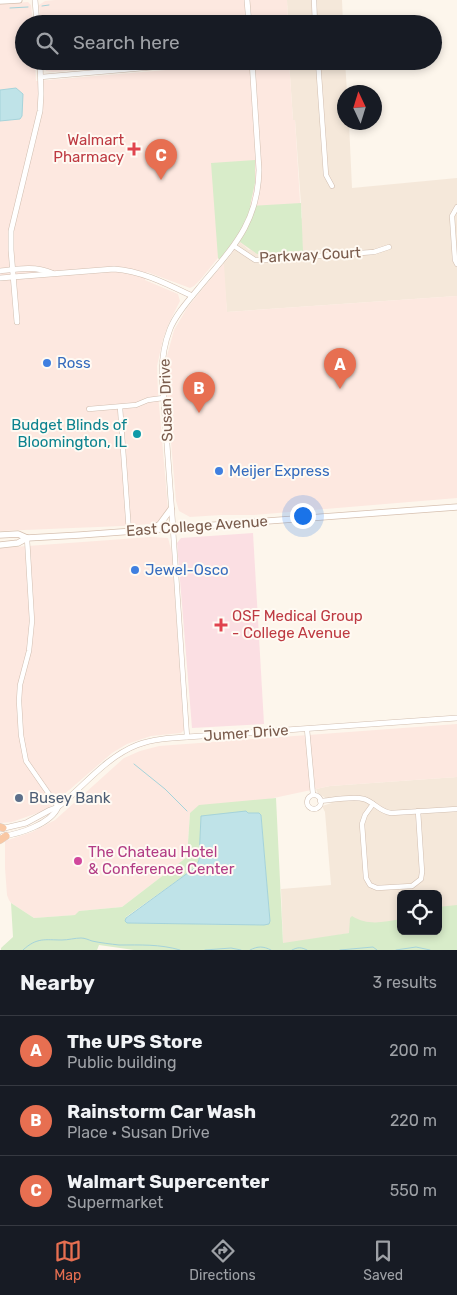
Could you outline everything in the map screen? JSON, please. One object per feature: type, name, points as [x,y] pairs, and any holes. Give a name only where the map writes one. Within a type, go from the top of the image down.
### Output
[{"type":"main road","points":[[0,1],[19,0]]},
{"type":"main road","name":"East College Avenue","points":[[0,535],[18,534],[27,538],[129,532],[457,507]]},
{"type":"main road","points":[[151,530],[160,524],[171,510]]},
{"type":"main road","name":"East College Avenue","points":[[0,545],[18,544],[27,538]]},
{"type":"street","points":[[35,0],[36,15]]},
{"type":"street","points":[[247,0],[248,15]]},
{"type":"street","points":[[314,0],[315,15]]},
{"type":"street","points":[[17,322],[12,270],[11,231],[40,111],[41,70]]},
{"type":"street","points":[[41,77],[121,70]]},
{"type":"street","name":"Susan Drive","points":[[187,737],[162,363],[166,340],[175,319],[234,246],[252,214],[258,187],[259,159],[253,70]]},
{"type":"street","points":[[319,70],[326,175],[332,186]]},
{"type":"street","points":[[457,207],[452,216],[455,260],[457,264]]},
{"type":"street","name":"Parkway Court","points":[[234,246],[255,260],[374,252],[389,247]]},
{"type":"street","points":[[0,271],[29,268],[53,273]]},
{"type":"street","points":[[0,278],[114,268],[147,276],[192,296]]},
{"type":"street","points":[[89,409],[136,405],[148,400],[163,398]]},
{"type":"street","points":[[120,407],[129,532]]},
{"type":"street","points":[[27,538],[32,621],[29,652],[20,685],[21,735],[26,761],[58,807]]},
{"type":"street","name":"Jumer Drive","points":[[2,833],[28,830],[49,818],[56,813],[58,807],[106,764],[123,752],[152,741],[457,718]]},
{"type":"street","points":[[307,729],[312,795]]},
{"type":"street","points":[[312,795],[317,796],[320,801]]},
{"type":"street","points":[[312,795],[307,799],[309,807],[318,807],[320,801]]},
{"type":"street","points":[[320,801],[360,798],[387,813],[457,809]]},
{"type":"street","points":[[373,804],[365,814],[362,824],[366,878],[370,885],[377,888],[412,886],[416,885],[421,879],[418,812]]},
{"type":"shaded area","points":[[287,0],[342,0],[343,15],[288,15]]},
{"type":"shaded area","points":[[287,0],[288,15],[40,15],[39,5],[45,1]]},
{"type":"shaded area","points":[[28,2],[31,5],[32,15],[15,15],[15,70],[35,70],[36,81],[166,70],[290,70],[293,120],[295,120],[303,251],[257,254],[240,243],[224,264],[227,312],[457,296],[457,498],[253,515],[190,517],[179,511],[176,501],[165,371],[167,356],[174,330],[187,308],[223,264],[218,258],[201,279],[190,288],[147,272],[145,280],[178,294],[180,301],[163,339],[157,366],[168,509],[162,519],[151,524],[0,531],[0,4]]},
{"type":"shaded area","points":[[46,70],[78,70],[53,72]]},
{"type":"shaded area","points":[[290,70],[346,70],[347,85],[337,85],[337,130],[349,130],[352,188],[457,178],[457,296],[227,312],[223,264],[240,242],[249,250],[302,218],[295,120],[293,120]]},
{"type":"shaded area","name":"OSF Medical Group - College Avenue","points":[[253,533],[264,724],[192,728],[177,543],[181,538]]},
{"type":"shaded area","points":[[151,537],[168,538],[172,553],[184,730],[181,733],[151,736],[127,744],[112,753],[46,810],[12,822],[0,823],[0,548]]},
{"type":"shaded area","points":[[457,724],[457,777],[330,786],[190,813],[187,857],[122,907],[79,911],[76,915],[34,918],[11,903],[7,895],[5,841],[32,832],[55,820],[124,758],[140,751],[159,746]]},
{"type":"shaded area","points":[[457,777],[457,921],[442,922],[442,890],[397,890],[397,925],[293,943],[283,943],[281,889],[331,885],[325,812],[322,806],[332,803],[317,792],[316,789],[330,786]]},
{"type":"green space","points":[[255,160],[255,183],[250,206],[301,203],[303,251],[257,254],[240,242],[223,264],[218,258],[211,163]]},
{"type":"green space","points":[[276,798],[283,943],[349,933],[350,918],[352,916],[370,922],[397,920],[397,935],[442,935],[442,907],[457,905],[457,950],[134,950],[99,945],[97,950],[1,950],[13,937],[11,903],[34,918],[75,915],[79,911],[122,907],[187,857],[190,813],[199,805]],"holes":[[[258,813],[261,815],[270,921],[264,925],[128,923],[125,921],[126,917],[196,867],[199,860],[201,816]]]},
{"type":"water","points":[[16,88],[23,94],[22,116],[20,119],[0,121],[0,90]]},
{"type":"water","points":[[246,811],[261,815],[269,924],[127,923],[125,921],[126,918],[196,867],[199,860],[201,816]]},
{"type":"waterway","points":[[42,6],[49,5]]},
{"type":"waterway","points":[[10,8],[28,7]]},
{"type":"waterway","points":[[134,764],[165,789],[187,811]]},
{"type":"waterway","points":[[23,950],[41,940],[81,938],[119,945],[157,946],[180,950]]},
{"type":"waterway","points":[[250,950],[260,947],[271,950]]},
{"type":"waterway","points":[[340,950],[373,947],[377,950]]},
{"type":"waterway","points":[[396,950],[416,947],[430,950]]},
{"type":"waterway","points":[[205,950],[231,948],[241,950]]},
{"type":"waterway","points":[[292,950],[296,948],[307,950]]},
{"type":"place","name":"Walmart Pharmacy","points":[[134,149]]},
{"type":"place","name":"Walmart Supercenter","points":[[161,180]]},
{"type":"place","name":"Ross","points":[[47,363]]},
{"type":"place","name":"The UPS Store","points":[[340,389]]},
{"type":"place","name":"Rainstorm Car Wash","points":[[199,413]]},
{"type":"place","name":"Budget Blinds of Bloomington, IL","points":[[137,434]]},
{"type":"place","name":"Meijer Express","points":[[219,471]]},
{"type":"place","name":"Jewel-Osco","points":[[135,570]]},
{"type":"place","name":"OSF Medical Group - College Avenue","points":[[221,625]]},
{"type":"place","name":"Busey Bank","points":[[19,798]]},
{"type":"place","name":"The Chateau Hotel & Conference Center","points":[[78,861]]}]
